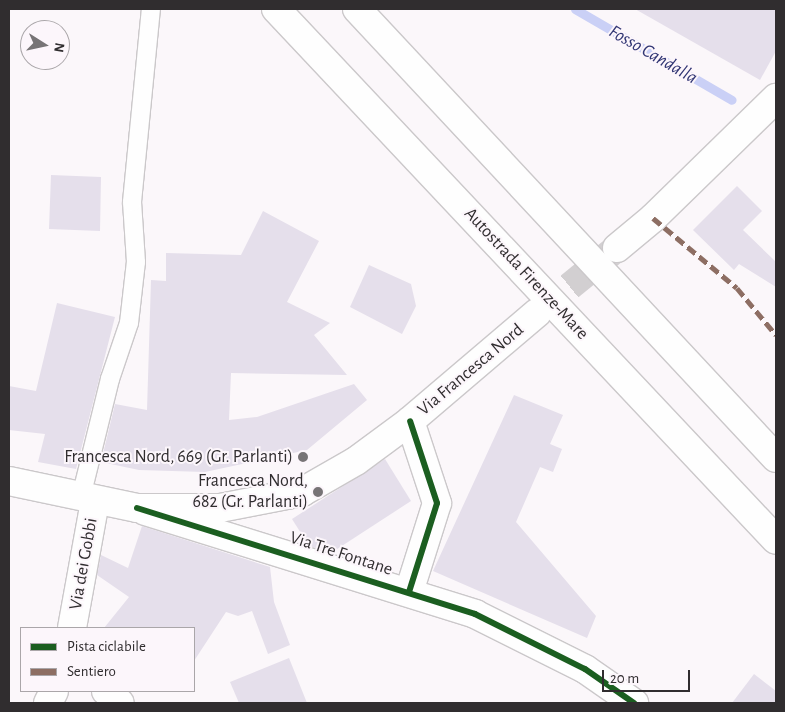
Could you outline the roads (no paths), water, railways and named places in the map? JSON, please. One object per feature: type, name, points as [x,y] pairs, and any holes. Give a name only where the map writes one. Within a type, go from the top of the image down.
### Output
[{"type":"main road","name":"Autostrada Firenze-Mare","points":[[276,9],[776,540]]},
{"type":"main road","points":[[357,9],[776,458]]},
{"type":"main road","points":[[617,248],[653,218],[776,98]]},
{"type":"main road","name":"Via Francesca Nord","points":[[9,481],[137,508],[220,508],[296,493],[328,479],[410,421],[537,314]]},
{"type":"main road","points":[[409,592],[437,504],[410,421]]},
{"type":"main road","name":"Via dei Gobbi","points":[[72,627],[88,499]]},
{"type":"main road","name":"Via Tre Fontane","points":[[137,508],[409,592],[483,617],[585,669],[634,703]]},
{"type":"main road","points":[[107,692],[120,703]]},
{"type":"lane","points":[[88,499],[110,379],[129,323],[136,262],[132,202],[151,9]]},
{"type":"waterway","name":"Fosso Candalla","points":[[575,9],[732,100]]},
{"type":"tunnel","points":[[537,313],[613,251]]},
{"type":"place","name":"Francesca Nord, 669 (Gr. Parlanti)","points":[[303,457]]},
{"type":"place","name":"Francesca Nord, 682 (Gr. Parlanti)","points":[[318,492]]}]
